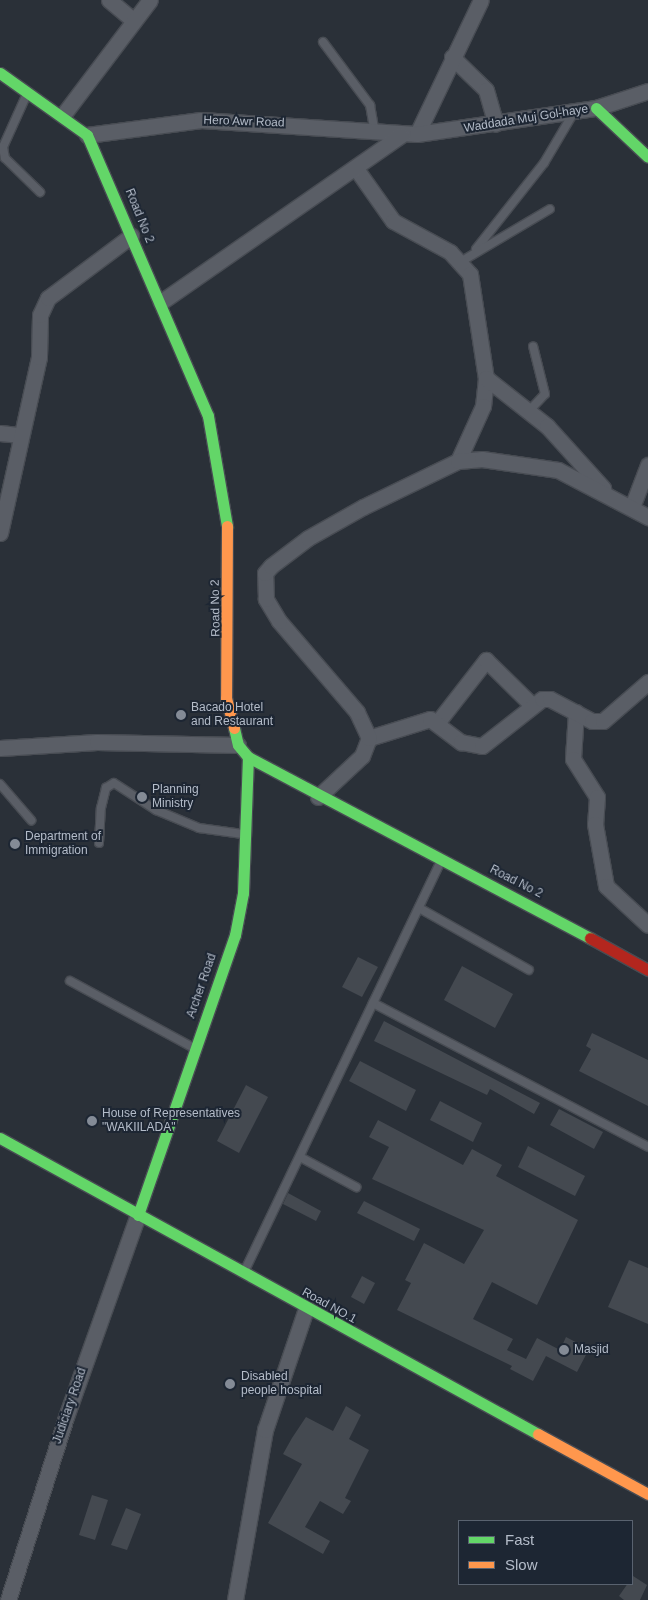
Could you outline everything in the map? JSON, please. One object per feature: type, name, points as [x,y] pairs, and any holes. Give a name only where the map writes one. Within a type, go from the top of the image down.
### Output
[{"type":"main road","name":"Road No 2","points":[[0,73],[63,115],[87,135],[161,302],[208,416],[228,540],[226,698],[238,745],[248,757],[318,797],[442,859],[648,970]]},
{"type":"main road","points":[[596,108],[648,157]]},
{"type":"main road","name":"Archer Road","points":[[138,1215],[234,935],[243,893],[248,757]]},
{"type":"main road","name":"Road NO.1","points":[[2,1145],[138,1215],[306,1309],[648,1494]]},
{"type":"street","points":[[109,0],[132,19]]},
{"type":"street","points":[[63,115],[132,19],[150,0]]},
{"type":"street","points":[[417,134],[452,57],[481,0]]},
{"type":"street","points":[[452,57],[486,90],[496,124]]},
{"type":"street","name":"Waddada Muj Gol-haye","points":[[401,135],[496,124],[574,112],[596,108],[648,91]]},
{"type":"street","name":"Hero Awr Road","points":[[87,135],[201,120],[401,135]]},
{"type":"street","points":[[161,302],[357,170],[401,135]]},
{"type":"street","points":[[357,170],[393,221],[462,261],[470,274],[486,378],[483,406],[458,461]]},
{"type":"street","points":[[0,533],[18,435],[39,357],[40,315],[48,298],[131,236]]},
{"type":"street","points":[[486,378],[529,411],[608,493]]},
{"type":"street","points":[[0,433],[18,435]]},
{"type":"street","points":[[318,797],[362,756],[369,738],[357,712],[279,621],[266,599],[265,573],[308,538],[458,461],[482,459],[558,470],[608,493],[648,517]]},
{"type":"street","points":[[632,507],[648,465]]},
{"type":"street","points":[[436,723],[486,660],[532,705]]},
{"type":"street","points":[[369,738],[422,720],[436,723],[461,742],[482,746],[532,705],[550,699],[592,721],[610,718],[648,682]]},
{"type":"street","points":[[576,712],[573,759],[597,797],[595,824],[606,886],[648,925]]},
{"type":"street","points":[[0,748],[133,741],[238,745]]},
{"type":"street","name":"Judiciary Road","points":[[8,1600],[66,1417],[138,1215]]},
{"type":"street","points":[[235,1600],[265,1430],[306,1309]]},
{"type":"lane","points":[[323,42],[370,105],[375,132]]},
{"type":"lane","points":[[28,92],[3,147],[5,158],[40,192]]},
{"type":"lane","points":[[462,261],[476,249],[544,163],[574,112]]},
{"type":"lane","points":[[476,249],[550,209]]},
{"type":"lane","points":[[529,411],[545,394],[533,346]]},
{"type":"lane","points":[[99,843],[100,808],[106,788],[114,783],[156,810],[199,828],[245,834]]},
{"type":"lane","points":[[0,784],[31,820]]},
{"type":"lane","points":[[244,1273],[442,859]]},
{"type":"lane","points":[[419,908],[529,970]]},
{"type":"lane","points":[[70,982],[194,1049]]},
{"type":"lane","points":[[373,1003],[648,1146]]},
{"type":"lane","points":[[300,1157],[356,1187]]},
{"type":"building","points":[[358,957],[378,967],[362,997],[342,987]]},
{"type":"building","points":[[462,966],[513,994],[495,1028],[444,1000]]},
{"type":"building","points":[[384,1021],[540,1103],[534,1114],[490,1089],[487,1095],[374,1041]]},
{"type":"building","points":[[592,1033],[648,1060],[648,1106],[579,1071],[591,1049],[586,1046]]},
{"type":"building","points":[[360,1061],[416,1090],[406,1111],[349,1081]]},
{"type":"building","points":[[246,1085],[268,1097],[239,1153],[217,1141]]},
{"type":"building","points":[[440,1101],[482,1123],[473,1142],[430,1120]]},
{"type":"building","points":[[559,1109],[603,1132],[594,1149],[550,1125]]},
{"type":"building","points":[[378,1120],[463,1165],[472,1149],[502,1165],[496,1176],[578,1220],[537,1305],[492,1282],[473,1319],[513,1339],[507,1350],[526,1359],[537,1338],[560,1350],[566,1337],[589,1349],[577,1372],[546,1356],[533,1381],[510,1369],[512,1366],[397,1310],[411,1283],[405,1280],[424,1243],[464,1264],[484,1230],[372,1179],[389,1147],[369,1137]]},
{"type":"building","points":[[528,1146],[585,1176],[575,1196],[518,1167]]},
{"type":"building","points":[[288,1193],[321,1211],[316,1221],[283,1204]]},
{"type":"building","points":[[364,1201],[420,1229],[414,1241],[357,1213]]},
{"type":"building","points":[[629,1260],[648,1268],[648,1324],[608,1307]]},
{"type":"building","points":[[362,1276],[375,1283],[364,1304],[351,1297]]},
{"type":"building","points":[[346,1406],[361,1415],[349,1439],[369,1450],[345,1498],[351,1501],[343,1514],[320,1501],[305,1527],[330,1541],[323,1554],[268,1523],[302,1464],[283,1454],[306,1417],[333,1431]]},
{"type":"building","points":[[92,1495],[108,1500],[95,1540],[79,1535]]},
{"type":"building","points":[[126,1508],[141,1514],[127,1550],[111,1545]]},
{"type":"building","points":[[633,1576],[647,1585],[640,1600],[624,1600],[619,1596],[627,1585],[633,1585]]},
{"type":"traffic: fast","points":[[0,73],[87,135],[208,416],[227,526]]},
{"type":"traffic: fast","points":[[596,108],[648,157]]},
{"type":"traffic: fast","points":[[234,728],[238,745],[248,757],[590,938]]},
{"type":"traffic: fast","points":[[138,1215],[235,935],[243,893],[248,757]]},
{"type":"traffic: fast","points":[[0,1138],[538,1434]]},
{"type":"traffic: slow","points":[[227,526],[226,698],[234,728]]},
{"type":"traffic: slow","points":[[538,1434],[648,1494]]},
{"type":"traffic: jam","points":[[590,938],[648,970]]},
{"type":"place","name":"Bacado Hotel and Restaurant","points":[[181,715]]},
{"type":"place","name":"Planning Ministry","points":[[142,797]]},
{"type":"place","name":"Department of Immigration","points":[[15,844]]},
{"type":"place","name":"House of Representatives \"WAKIILADA\"","points":[[92,1121]]},
{"type":"place","name":"Masjid","points":[[564,1350]]},
{"type":"place","name":"Disabled people hospital","points":[[230,1384]]}]
